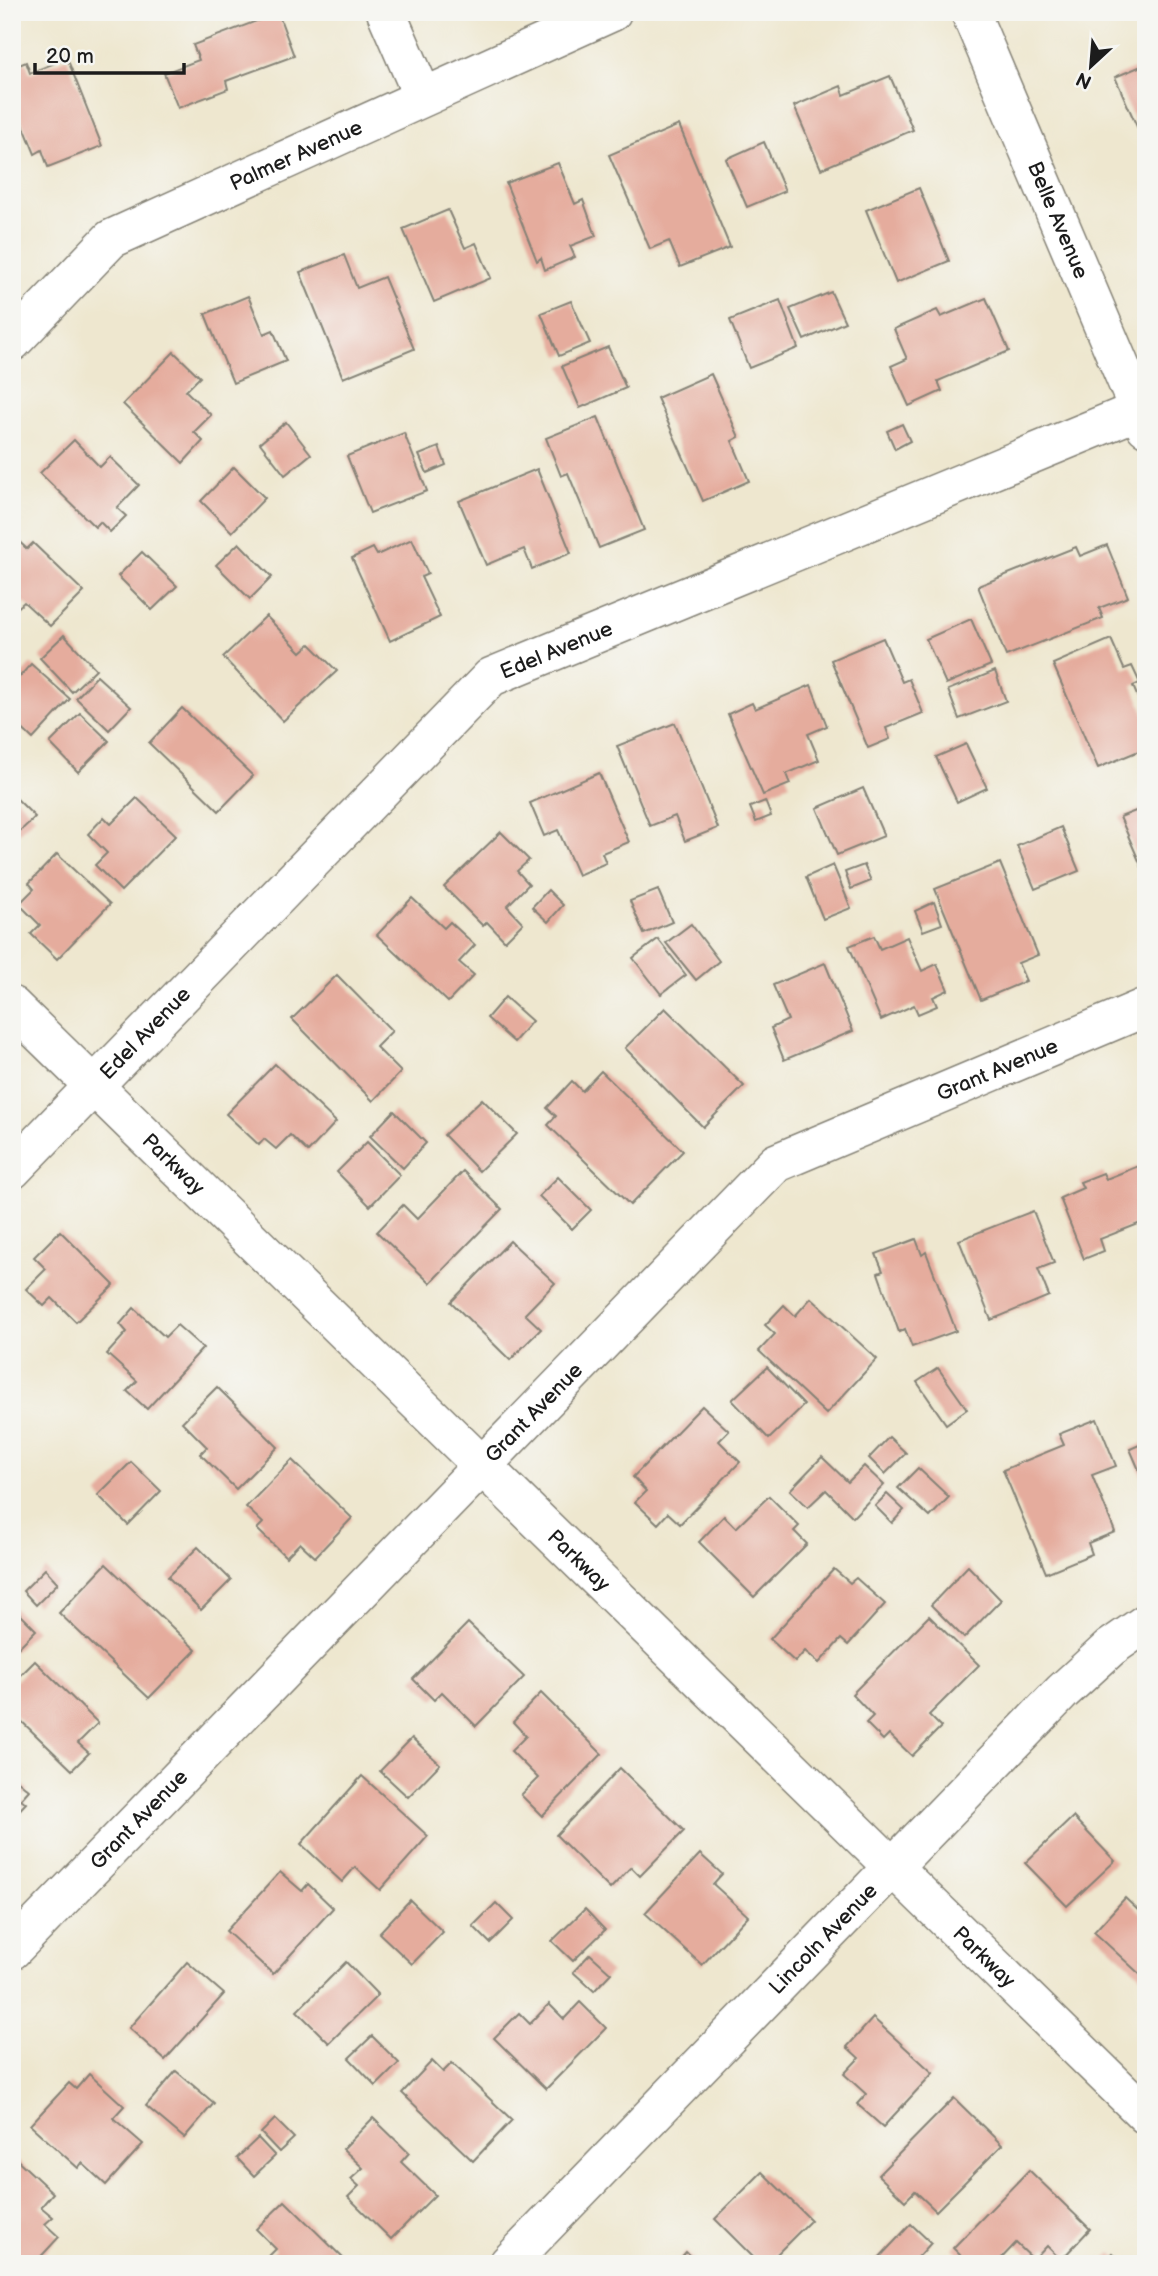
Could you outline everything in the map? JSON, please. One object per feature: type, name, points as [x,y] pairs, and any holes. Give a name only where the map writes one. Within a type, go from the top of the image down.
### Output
[{"type":"street","points":[[386,12],[424,97]]},
{"type":"street","name":"Palmer Avenue","points":[[12,342],[111,239],[612,12]]},
{"type":"street","name":"Belle Avenue","points":[[970,12],[1142,419]]},
{"type":"street","name":"Edel Avenue","points":[[12,1170],[491,677],[1142,419]]},
{"type":"street","name":"Parkway","points":[[12,1006],[1146,2115]]},
{"type":"street","name":"Grant Avenue","points":[[12,1950],[776,1163],[1146,1007]]},
{"type":"street","name":"Lincoln Avenue","points":[[508,2264],[1063,1691],[1110,1648],[1146,1623]]},
{"type":"building","points":[[1074,12],[1096,12],[1077,20]]},
{"type":"building","points":[[278,13],[294,56],[226,81],[228,89],[178,108],[164,73],[199,60],[193,45]]},
{"type":"building","points":[[67,58],[102,146],[48,167],[42,150],[35,154],[12,97],[12,68],[26,62],[30,73]]},
{"type":"building","points":[[1146,64],[1146,147],[1115,77]]},
{"type":"building","points":[[890,76],[913,130],[821,169],[794,106],[841,86],[844,95]]},
{"type":"building","points":[[679,125],[730,247],[680,267],[669,241],[650,249],[609,155]]},
{"type":"building","points":[[764,142],[785,191],[747,207],[726,159]]},
{"type":"building","points":[[558,163],[575,204],[583,200],[596,236],[570,246],[575,257],[545,270],[541,258],[537,261],[506,183]]},
{"type":"building","points":[[919,188],[949,261],[896,283],[866,210]]},
{"type":"building","points":[[448,210],[465,248],[476,243],[491,278],[434,302],[403,229]]},
{"type":"building","points":[[344,255],[357,288],[384,277],[414,349],[343,378],[300,272]]},
{"type":"building","points":[[831,292],[845,322],[804,340],[790,309]]},
{"type":"building","points":[[248,296],[264,334],[273,330],[286,361],[233,383],[205,314]]},
{"type":"building","points":[[986,298],[1009,351],[938,381],[942,391],[909,406],[891,366],[907,359],[894,329],[937,310],[941,317]]},
{"type":"building","points":[[780,300],[798,348],[749,368],[730,320]]},
{"type":"building","points":[[571,301],[590,343],[559,356],[541,313]]},
{"type":"building","points":[[608,347],[626,388],[580,408],[562,366]]},
{"type":"building","points":[[174,352],[200,377],[186,391],[211,415],[194,432],[203,441],[183,463],[123,404]]},
{"type":"building","points":[[711,374],[739,437],[732,441],[749,481],[703,501],[657,398]]},
{"type":"building","points":[[598,417],[644,530],[599,548],[568,473],[561,476],[546,438]]},
{"type":"building","points":[[286,422],[311,454],[285,475],[260,443]]},
{"type":"building","points":[[902,424],[910,441],[895,449],[887,431]]},
{"type":"building","points":[[404,433],[427,491],[370,513],[347,456]]},
{"type":"building","points":[[74,440],[100,467],[110,457],[139,485],[117,508],[126,516],[110,532],[100,522],[95,527],[40,473]]},
{"type":"building","points":[[439,447],[446,465],[427,473],[419,455]]},
{"type":"building","points":[[234,467],[265,498],[232,532],[201,501]]},
{"type":"building","points":[[537,469],[571,553],[532,569],[524,549],[486,565],[459,501]]},
{"type":"building","points":[[12,535],[27,549],[33,543],[84,592],[50,626],[24,602],[12,613]]},
{"type":"building","points":[[412,539],[428,574],[421,577],[440,617],[390,641],[352,558],[373,548],[377,555]]},
{"type":"building","points":[[239,543],[272,577],[250,599],[216,565]]},
{"type":"building","points":[[1107,545],[1128,597],[1099,608],[1103,618],[1006,656],[978,586],[1076,547],[1080,556]]},
{"type":"building","points":[[142,552],[177,586],[152,610],[118,576]]},
{"type":"building","points":[[266,616],[301,652],[310,644],[337,671],[283,721],[223,657]]},
{"type":"building","points":[[971,619],[991,665],[946,684],[926,639]]},
{"type":"building","points":[[64,635],[96,669],[72,692],[40,658]]},
{"type":"building","points":[[883,638],[902,682],[909,679],[923,713],[886,728],[890,739],[868,748],[831,660]]},
{"type":"building","points":[[1111,639],[1124,669],[1132,666],[1140,683],[1133,686],[1146,717],[1146,748],[1098,768],[1053,664]]},
{"type":"building","points":[[31,664],[70,699],[33,739],[12,719],[12,685]]},
{"type":"building","points":[[995,671],[1006,701],[959,719],[948,690]]},
{"type":"building","points":[[97,676],[131,707],[109,730],[76,698]]},
{"type":"building","points":[[811,685],[827,726],[808,734],[819,760],[786,774],[790,784],[763,795],[728,714],[752,703],[755,709]]},
{"type":"building","points":[[182,708],[253,776],[219,811],[149,743]]},
{"type":"building","points":[[80,713],[109,741],[78,772],[50,743]]},
{"type":"building","points":[[675,723],[718,828],[685,841],[675,816],[650,826],[617,746]]},
{"type":"building","points":[[966,744],[987,788],[957,802],[936,757]]},
{"type":"building","points":[[599,773],[629,842],[602,853],[606,863],[578,875],[558,830],[544,836],[530,803]]},
{"type":"building","points":[[863,788],[884,836],[837,855],[817,808]]},
{"type":"building","points":[[12,794],[35,817],[12,839]]},
{"type":"building","points":[[137,798],[176,835],[121,891],[95,865],[107,853],[88,834],[104,817],[111,824]]},
{"type":"building","points":[[765,801],[771,816],[756,822],[750,807]]},
{"type":"building","points":[[1146,807],[1146,877],[1120,817]]},
{"type":"building","points":[[1061,827],[1079,871],[1035,889],[1017,846]]},
{"type":"building","points":[[501,832],[529,860],[517,871],[529,884],[507,906],[523,923],[505,941],[487,922],[483,926],[444,887]]},
{"type":"building","points":[[57,854],[110,904],[57,959],[31,934],[40,925],[19,904],[34,889],[29,883]]},
{"type":"building","points":[[1000,863],[1038,955],[1018,963],[1026,981],[981,1000],[935,889]]},
{"type":"building","points":[[833,865],[851,908],[823,919],[806,877]]},
{"type":"building","points":[[864,865],[871,881],[851,889],[845,872]]},
{"type":"building","points":[[548,890],[563,905],[548,922],[532,907]]},
{"type":"building","points":[[658,890],[672,922],[644,934],[630,901]]},
{"type":"building","points":[[412,898],[444,928],[450,922],[475,945],[459,962],[474,975],[448,1002],[377,935]]},
{"type":"building","points":[[934,902],[942,924],[923,931],[915,911]]},
{"type":"building","points":[[691,924],[719,961],[696,980],[666,943]]},
{"type":"building","points":[[874,936],[880,949],[907,937],[922,971],[937,964],[948,990],[933,997],[937,1006],[918,1014],[914,1005],[881,1020],[849,946]]},
{"type":"building","points":[[658,939],[686,975],[661,994],[633,958]]},
{"type":"building","points":[[825,963],[853,1031],[784,1060],[771,1028],[788,1020],[773,985]]},
{"type":"building","points":[[337,975],[392,1031],[376,1047],[401,1072],[373,1101],[292,1019]]},
{"type":"building","points":[[505,997],[532,1021],[514,1042],[487,1018]]},
{"type":"building","points":[[665,1008],[744,1086],[703,1127],[625,1048]]},
{"type":"building","points":[[275,1064],[336,1122],[308,1152],[290,1135],[276,1149],[264,1139],[259,1145],[226,1114]]},
{"type":"building","points":[[601,1071],[683,1151],[630,1205],[548,1125],[556,1116],[547,1108],[572,1081],[582,1091]]},
{"type":"building","points":[[482,1099],[517,1134],[479,1171],[444,1135]]},
{"type":"building","points":[[394,1111],[426,1143],[403,1168],[370,1136]]},
{"type":"building","points":[[367,1142],[400,1175],[370,1206],[337,1172]]},
{"type":"building","points":[[1146,1163],[1146,1221],[1100,1239],[1104,1251],[1084,1259],[1060,1198],[1083,1188],[1080,1182],[1103,1173],[1106,1179]]},
{"type":"building","points":[[463,1171],[502,1209],[430,1283],[377,1232],[403,1205],[417,1219]]},
{"type":"building","points":[[558,1177],[591,1210],[572,1229],[539,1196]]},
{"type":"building","points":[[1033,1211],[1054,1263],[1038,1269],[1049,1296],[991,1320],[959,1240]]},
{"type":"building","points":[[60,1231],[114,1285],[76,1322],[52,1298],[44,1306],[26,1289],[46,1269],[34,1257]]},
{"type":"building","points":[[916,1239],[922,1255],[926,1252],[956,1331],[912,1347],[905,1329],[899,1332],[878,1273],[883,1271],[876,1254]]},
{"type":"building","points":[[510,1241],[555,1283],[525,1314],[541,1329],[510,1360],[451,1302]]},
{"type":"building","points":[[811,1298],[877,1359],[826,1414],[759,1351],[775,1334],[765,1325],[784,1305],[795,1316]]},
{"type":"building","points":[[134,1308],[165,1337],[177,1325],[203,1348],[147,1409],[127,1391],[137,1381],[107,1354],[127,1332],[120,1324]]},
{"type":"building","points":[[767,1367],[804,1405],[769,1439],[732,1400]]},
{"type":"building","points":[[938,1368],[967,1409],[946,1424],[917,1382]]},
{"type":"building","points":[[217,1387],[278,1447],[236,1489],[200,1454],[207,1447],[182,1422]]},
{"type":"building","points":[[702,1406],[729,1431],[719,1441],[740,1462],[680,1524],[668,1513],[658,1524],[635,1502],[646,1491],[633,1477]]},
{"type":"building","points":[[1097,1419],[1116,1466],[1092,1475],[1115,1532],[1088,1543],[1092,1554],[1046,1573],[1003,1470],[1064,1445],[1059,1434]]},
{"type":"building","points":[[889,1437],[906,1453],[885,1474],[869,1458]]},
{"type":"building","points":[[1146,1442],[1146,1486],[1130,1449]]},
{"type":"building","points":[[822,1457],[848,1482],[864,1466],[884,1485],[853,1517],[826,1490],[808,1507],[790,1490]]},
{"type":"building","points":[[292,1460],[352,1518],[315,1557],[300,1543],[286,1557],[257,1529],[263,1523],[246,1507]]},
{"type":"building","points":[[131,1462],[161,1491],[128,1525],[98,1495]]},
{"type":"building","points":[[918,1468],[949,1497],[930,1517],[898,1488]]},
{"type":"building","points":[[887,1494],[904,1510],[892,1523],[875,1506]]},
{"type":"building","points":[[769,1496],[799,1526],[794,1531],[807,1544],[754,1597],[699,1542],[724,1516],[736,1528]]},
{"type":"building","points":[[198,1547],[231,1580],[201,1610],[168,1577]]},
{"type":"building","points":[[106,1564],[196,1650],[149,1698],[59,1613]]},
{"type":"building","points":[[968,1566],[1001,1600],[964,1638],[931,1605]]},
{"type":"building","points":[[45,1569],[58,1583],[36,1605],[23,1591]]},
{"type":"building","points":[[834,1569],[850,1583],[856,1578],[885,1604],[848,1645],[841,1639],[819,1663],[805,1651],[795,1662],[770,1639]]},
{"type":"building","points":[[12,1606],[36,1630],[15,1651],[12,1649]]},
{"type":"building","points":[[929,1616],[979,1665],[929,1715],[941,1727],[912,1756],[889,1734],[883,1740],[866,1723],[873,1716],[852,1694]]},
{"type":"building","points":[[468,1623],[524,1677],[476,1726],[442,1692],[434,1700],[413,1679]]},
{"type":"building","points":[[35,1661],[98,1723],[78,1743],[89,1753],[72,1770],[12,1712],[12,1684]]},
{"type":"building","points":[[541,1693],[602,1754],[542,1816],[521,1795],[538,1778],[511,1751],[526,1736],[513,1722]]},
{"type":"building","points":[[412,1738],[440,1764],[408,1797],[380,1771]]},
{"type":"building","points":[[620,1768],[684,1831],[640,1876],[631,1867],[610,1889],[556,1835]]},
{"type":"building","points":[[12,1776],[29,1790],[21,1799],[26,1803],[12,1818]]},
{"type":"building","points":[[362,1776],[428,1836],[380,1890],[355,1867],[342,1882],[301,1844]]},
{"type":"building","points":[[1073,1817],[1115,1861],[1067,1906],[1025,1863]]},
{"type":"building","points":[[700,1854],[722,1874],[713,1884],[748,1916],[702,1965],[645,1913]]},
{"type":"building","points":[[280,1872],[302,1891],[308,1884],[333,1908],[273,1974],[226,1931]]},
{"type":"building","points":[[1125,1898],[1142,1914],[1146,1909],[1146,1980],[1094,1932]]},
{"type":"building","points":[[410,1900],[443,1932],[412,1964],[379,1933]]},
{"type":"building","points":[[496,1903],[513,1920],[490,1943],[473,1926]]},
{"type":"building","points":[[585,1909],[605,1930],[573,1961],[552,1941]]},
{"type":"building","points":[[590,1954],[611,1973],[594,1991],[573,1972]]},
{"type":"building","points":[[187,1962],[224,1994],[165,2060],[129,2028]]},
{"type":"building","points":[[346,1962],[378,1995],[329,2043],[297,2011]]},
{"type":"building","points":[[580,2002],[606,2028],[546,2089],[494,2038],[519,2013],[530,2024],[549,2004],[564,2019]]},
{"type":"building","points":[[873,2018],[933,2073],[883,2127],[857,2104],[866,2094],[844,2074],[859,2058],[847,2047]]},
{"type":"building","points":[[372,2036],[399,2063],[376,2086],[349,2058]]},
{"type":"building","points":[[432,2061],[443,2072],[452,2063],[512,2120],[473,2161],[402,2093]]},
{"type":"building","points":[[176,2071],[214,2103],[184,2138],[146,2106]]},
{"type":"building","points":[[89,2074],[124,2106],[113,2118],[143,2144],[106,2185],[82,2163],[78,2168],[30,2125],[69,2083],[76,2089]]},
{"type":"building","points":[[954,2098],[1002,2145],[936,2211],[915,2191],[905,2201],[878,2175]]},
{"type":"building","points":[[373,2118],[409,2153],[401,2162],[435,2195],[391,2239],[348,2197],[359,2186],[351,2179],[363,2168],[343,2149]]},
{"type":"building","points":[[275,2119],[294,2138],[279,2152],[261,2133]]},
{"type":"building","points":[[258,2138],[275,2156],[254,2176],[237,2158]]},
{"type":"building","points":[[12,2155],[53,2193],[41,2207],[53,2217],[45,2224],[59,2237],[34,2264],[12,2264]]},
{"type":"building","points":[[1029,2170],[1090,2229],[1061,2260],[1047,2246],[1034,2260],[1016,2243],[996,2264],[969,2264],[953,2248]]},
{"type":"building","points":[[762,2172],[811,2220],[767,2264],[760,2264],[715,2219]]},
{"type":"building","points":[[285,2201],[349,2264],[261,2264],[276,2249],[256,2229]]},
{"type":"building","points":[[911,2224],[931,2243],[912,2264],[877,2264],[875,2262]]},
{"type":"building","points":[[686,2252],[698,2264],[675,2264]]},
{"type":"building","points":[[1112,2253],[1124,2264],[1101,2264]]}]
